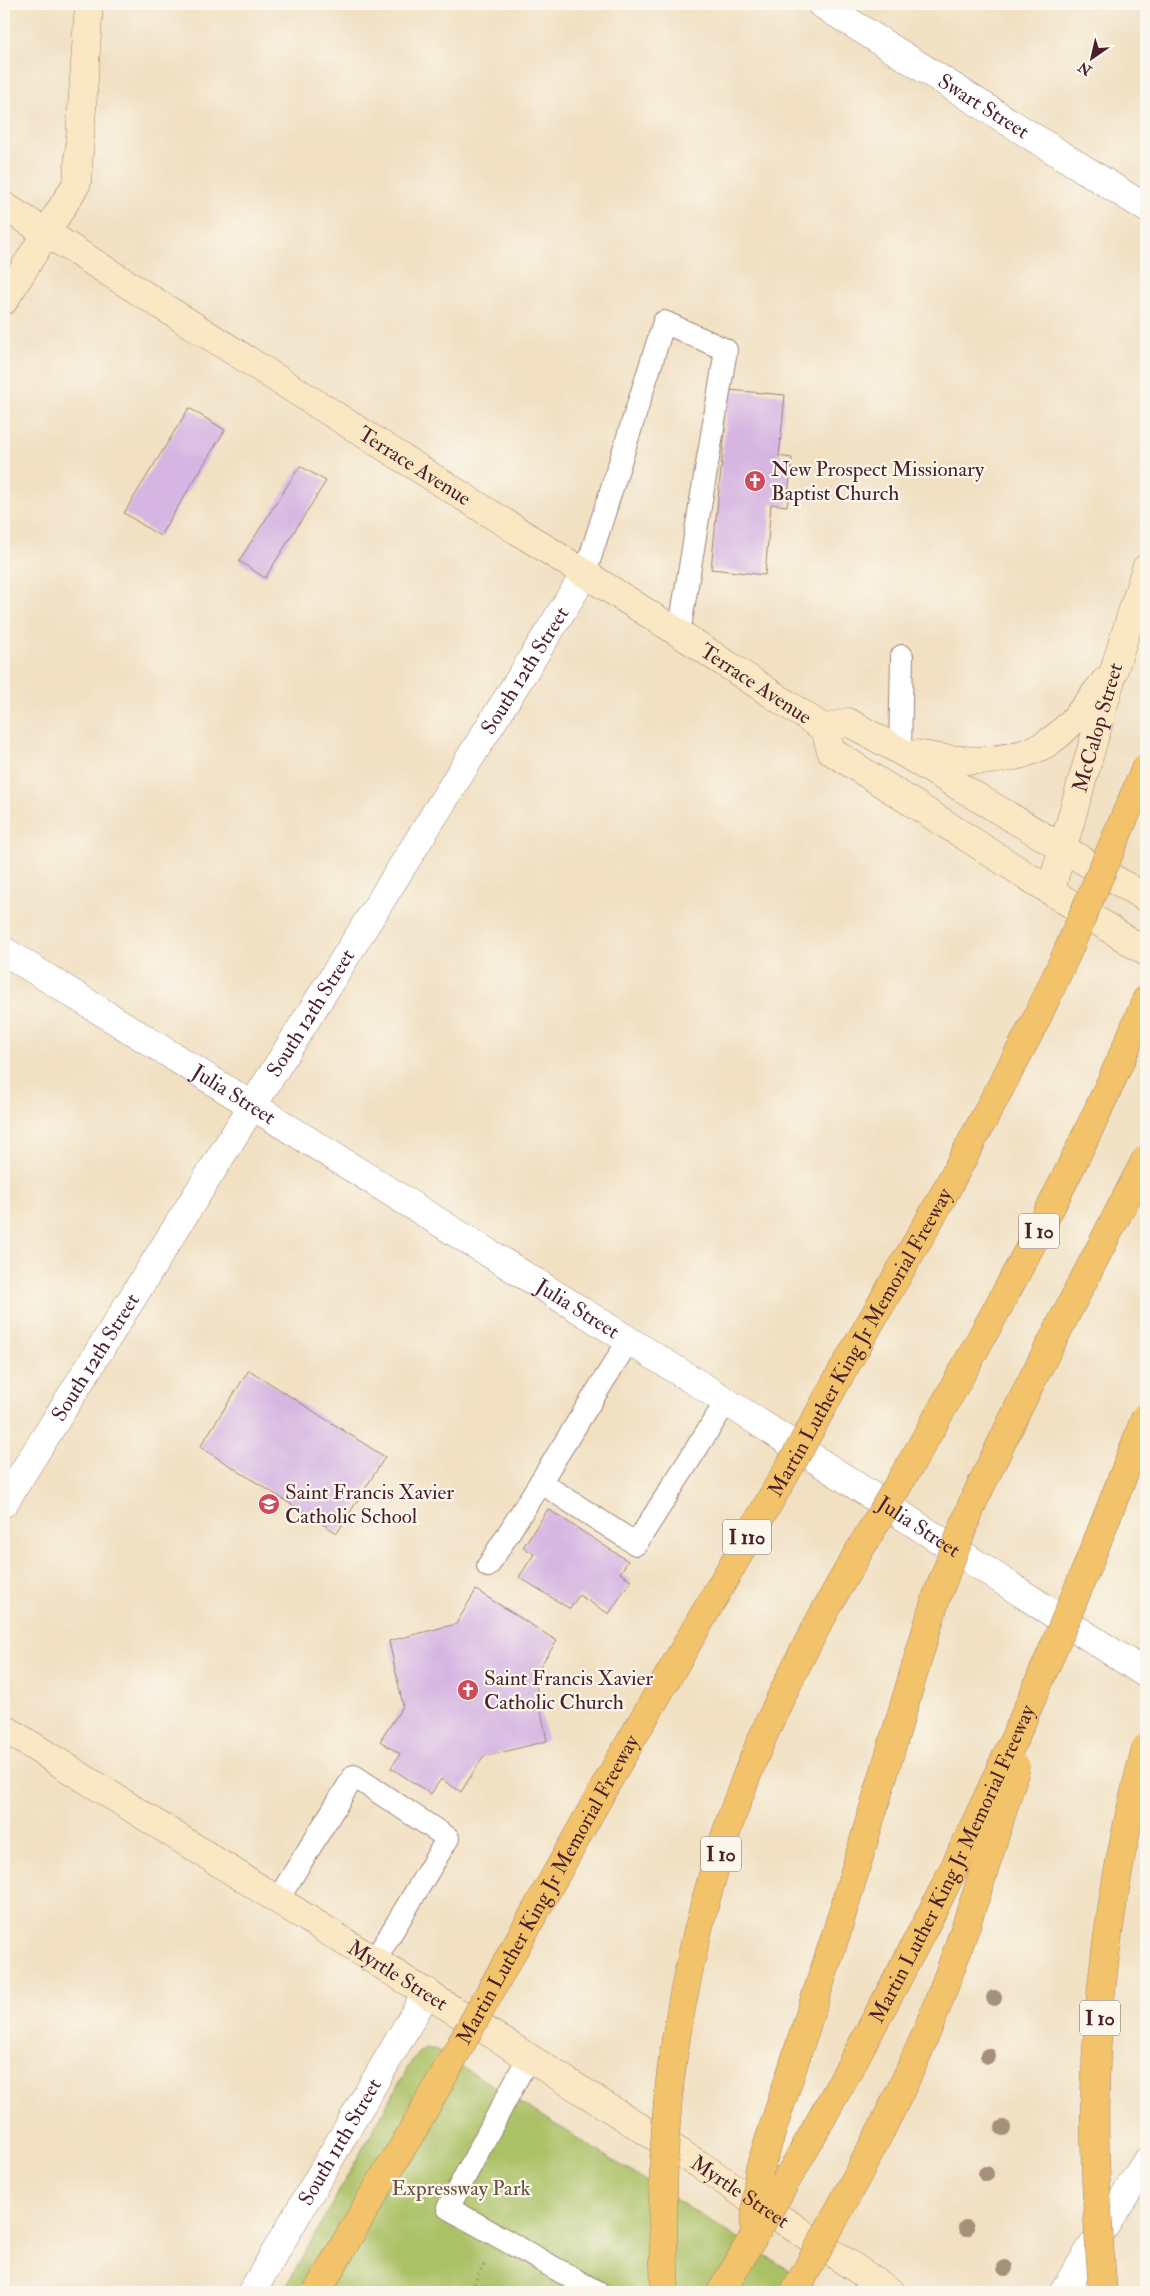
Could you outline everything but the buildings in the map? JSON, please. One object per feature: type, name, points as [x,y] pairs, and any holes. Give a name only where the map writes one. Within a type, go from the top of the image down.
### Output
[{"type":"highway","name":"Martin Luther King Jr Memorial Freeway","points":[[317,2292],[413,2130],[613,1771],[798,1452],[937,1207],[1038,1014],[1074,938],[1146,767]]},
{"type":"highway","name":"I 10","points":[[665,2292],[663,2180],[668,2107],[676,2038],[707,1900],[728,1832],[753,1763],[781,1697],[816,1629],[950,1395],[1039,1232],[1120,1065],[1146,1000]]},
{"type":"highway","points":[[754,2236],[759,2171],[837,1931],[936,1598],[973,1502],[1029,1386],[1146,1159]]},
{"type":"highway","name":"Martin Luther King Jr Memorial Freeway","points":[[721,2292],[827,2108],[928,1919],[993,1784],[1052,1651],[1146,1416]]},
{"type":"highway","points":[[795,2292],[900,2090],[934,2012],[976,1899],[1052,1651]]},
{"type":"highway","name":"I 10","points":[[1103,2292],[1094,2144],[1101,2002],[1121,1851],[1146,1748]]},
{"type":"street","points":[[4,301],[77,183],[89,4]]},
{"type":"street","name":"Swart Street","points":[[821,4],[1146,208]]},
{"type":"street","name":"Terrace Avenue","points":[[4,206],[679,633],[824,729],[831,751],[1146,952]]},
{"type":"street","name":"McCalop Street","points":[[1050,889],[1113,673],[1146,568]]},
{"type":"street","name":"South 12th Street","points":[[4,1503],[585,574]]},
{"type":"street","points":[[900,751],[938,759],[974,762],[1015,756],[1044,745],[1071,722],[1113,673]]},
{"type":"street","name":"Terrace Avenue","points":[[824,729],[848,722],[1146,898]]},
{"type":"street","name":"Julia Street","points":[[4,950],[251,1107],[629,1340],[1146,1674]]},
{"type":"street","name":"Myrtle Street","points":[[4,1728],[529,2056],[700,2165],[891,2292]]},
{"type":"street","name":"South 11th Street","points":[[252,2292],[427,1992]]},
{"type":"street","points":[[1063,2292],[1146,2162]]},
{"type":"lane","points":[[585,574],[664,322],[726,350],[679,633]]},
{"type":"lane","points":[[900,751],[902,656]]},
{"type":"lane","points":[[488,1566],[629,1340]]},
{"type":"lane","points":[[540,1482],[636,1544],[726,1402]]},
{"type":"lane","points":[[278,1898],[354,1776],[448,1838],[375,1960]]},
{"type":"lane","points":[[529,2056],[448,2208],[597,2292]]},
{"type":"path","points":[[438,2292],[455,2292]]},
{"type":"green space","name":"Expressway Park","points":[[426,2049],[434,2049],[824,2292],[283,2292],[411,2062],[418,2053]]},
{"type":"place","name":"New Prospect Missionary Baptist Church","points":[[755,481]]},
{"type":"place","name":"Saint Francis Xavier Catholic School","points":[[269,1504]]},
{"type":"place","name":"Saint Francis Xavier Catholic Church","points":[[468,1690]]}]
